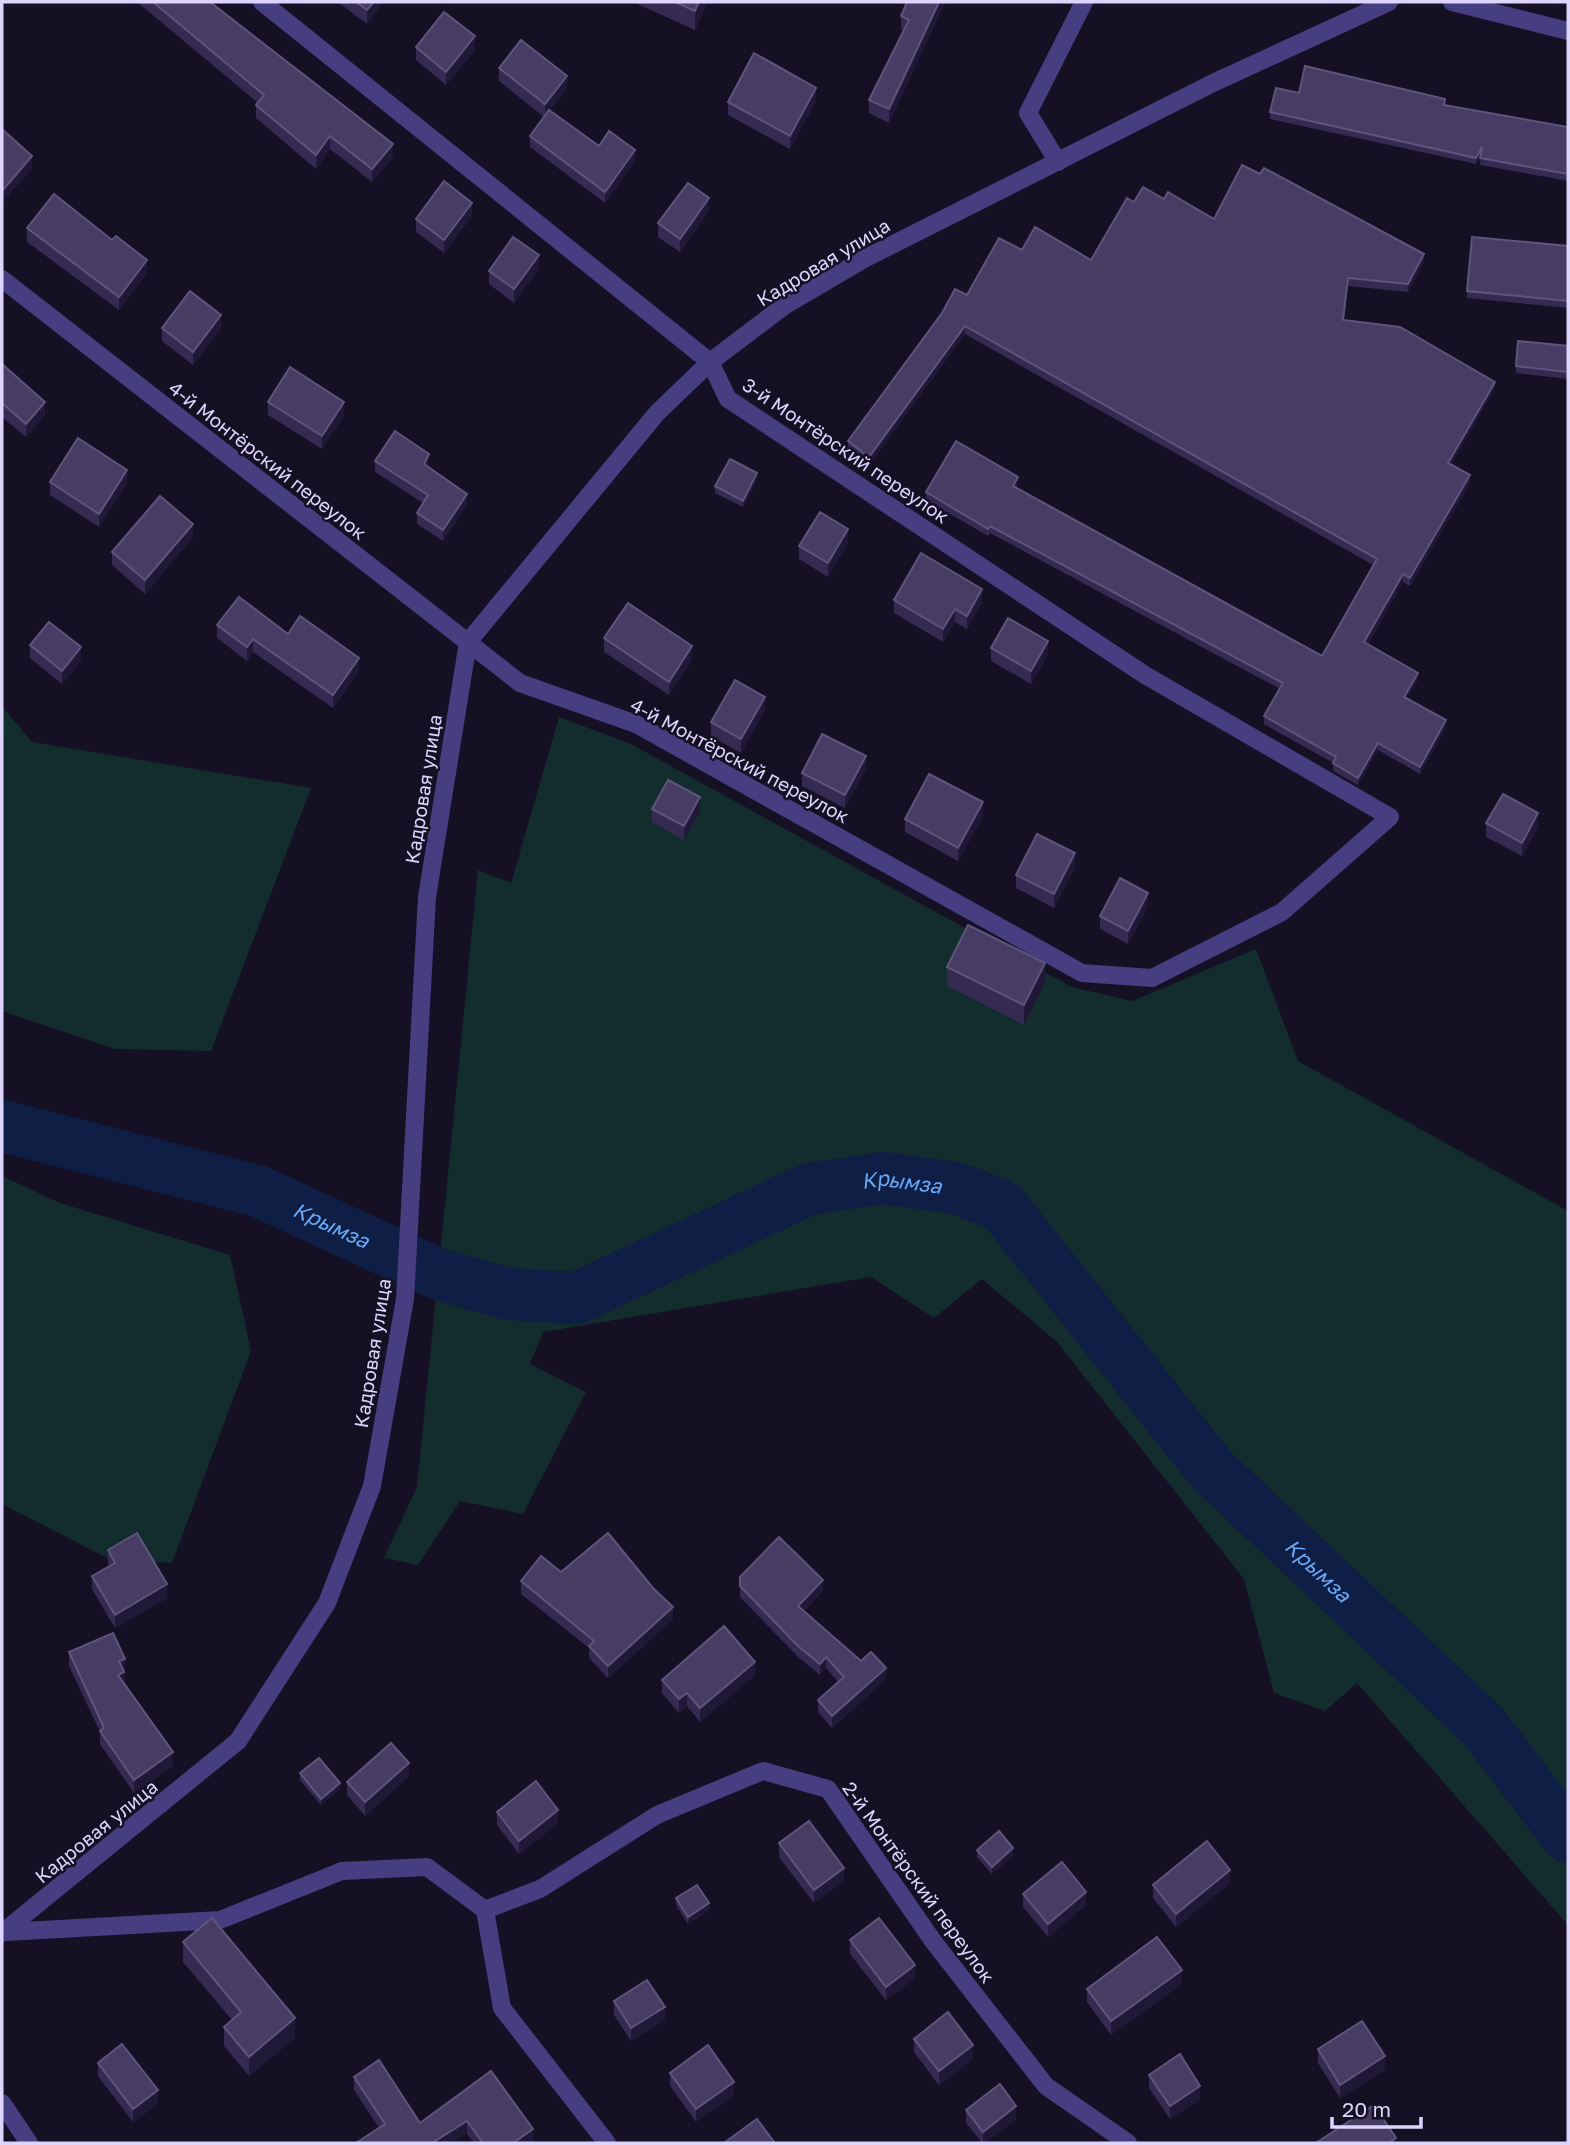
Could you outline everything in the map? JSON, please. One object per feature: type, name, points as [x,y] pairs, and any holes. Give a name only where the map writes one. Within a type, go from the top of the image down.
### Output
[{"type":"street","name":"3-й Монтёрский переулок","points":[[262,2],[710,362],[728,399],[1145,675],[1390,817]]},
{"type":"street","points":[[1058,162],[1028,113],[1084,2]]},
{"type":"street","name":"Кадровая улица","points":[[4,1932],[238,1741],[327,1603],[372,1486],[405,1299],[427,897],[468,642],[657,413],[710,362],[784,306],[864,259],[1213,83],[1389,2]]},
{"type":"street","points":[[1452,2],[1568,31]]},
{"type":"street","name":"4-й Монтёрский переулок","points":[[2,279],[520,683],[636,724],[1083,973],[1152,978],[1282,912],[1390,817]]},
{"type":"street","name":"2-й Монтёрский переулок","points":[[485,1910],[540,1889],[657,1815],[763,1771],[828,1788],[933,1941],[1046,2086],[1128,2143]]},
{"type":"street","points":[[4,1932],[220,1920],[342,1871],[427,1867],[485,1910],[502,2008],[607,2143]]},
{"type":"street","points":[[2,2103],[29,2143]]},
{"type":"green space","points":[[2,706],[32,742],[311,788],[211,1051],[115,1049],[2,1011]]},
{"type":"green space","points":[[559,717],[631,744],[1072,987],[1132,1001],[1256,949],[1298,1061],[1568,1211],[1568,1925],[1357,1683],[1325,1711],[1274,1693],[1244,1579],[1057,1342],[982,1279],[934,1318],[871,1277],[543,1332],[530,1364],[586,1392],[523,1514],[460,1501],[418,1565],[384,1558],[417,1487],[478,870],[511,883]]},
{"type":"green space","points":[[2,1176],[60,1203],[230,1255],[251,1351],[172,1563],[109,1559],[2,1504]]},
{"type":"building","points":[[153,2],[210,2],[393,144],[372,169],[330,136],[316,155],[256,105],[264,95]]},
{"type":"building","points":[[356,2],[374,2],[367,10]]},
{"type":"building","points":[[675,2],[699,2],[695,11]]},
{"type":"building","points":[[907,2],[939,2],[889,109],[869,100],[909,20],[901,16]]},
{"type":"building","points":[[444,12],[475,36],[446,72],[416,47]]},
{"type":"building","points":[[521,40],[567,76],[545,104],[499,68]]},
{"type":"building","points":[[754,53],[816,88],[790,136],[728,102]]},
{"type":"building","points":[[1305,66],[1445,99],[1444,105],[1568,127],[1568,174],[1480,158],[1482,147],[1476,158],[1270,112],[1276,88],[1299,93]]},
{"type":"building","points":[[549,110],[599,146],[609,131],[635,150],[605,192],[530,136]]},
{"type":"building","points":[[2,129],[32,156],[2,191]]},
{"type":"building","points":[[1242,165],[1260,174],[1264,168],[1424,254],[1408,284],[1348,278],[1343,320],[1400,327],[1495,382],[1448,463],[1470,475],[1410,578],[1403,574],[1364,642],[1418,673],[1404,697],[1446,720],[1420,767],[1378,743],[1358,778],[1333,763],[1336,757],[1264,716],[1283,683],[990,526],[988,529],[926,492],[956,441],[1018,477],[1013,486],[1322,656],[1377,559],[965,326],[869,457],[848,441],[942,313],[955,289],[967,295],[999,238],[1022,250],[1035,227],[1091,260],[1127,198],[1134,202],[1143,187],[1164,199],[1168,192],[1214,219]]},
{"type":"building","points":[[444,181],[472,203],[444,240],[416,219]]},
{"type":"building","points":[[688,183],[709,198],[680,239],[658,223]]},
{"type":"building","points":[[54,194],[112,240],[116,236],[147,260],[119,297],[27,228]]},
{"type":"building","points":[[513,237],[539,255],[514,289],[489,271]]},
{"type":"building","points":[[1472,237],[1568,246],[1568,301],[1467,291]]},
{"type":"building","points":[[190,291],[221,315],[193,352],[162,328]]},
{"type":"building","points":[[1518,341],[1568,346],[1568,372],[1516,366]]},
{"type":"building","points":[[2,364],[45,402],[26,424],[2,403]]},
{"type":"building","points":[[290,367],[344,402],[322,436],[268,402]]},
{"type":"building","points":[[395,431],[429,454],[424,464],[467,494],[443,530],[417,513],[428,495],[375,461]]},
{"type":"building","points":[[78,438],[127,470],[99,514],[50,482]]},
{"type":"building","points":[[730,459],[757,473],[743,501],[715,486]]},
{"type":"building","points":[[160,496],[193,524],[145,580],[112,552]]},
{"type":"building","points":[[820,512],[848,529],[828,563],[799,546]]},
{"type":"building","points":[[921,553],[982,589],[967,616],[955,609],[943,629],[894,600]]},
{"type":"building","points":[[239,597],[288,634],[300,616],[359,658],[333,695],[253,639],[247,647],[217,625]]},
{"type":"building","points":[[628,603],[692,646],[669,682],[604,638]]},
{"type":"building","points":[[1008,618],[1048,641],[1031,671],[991,648]]},
{"type":"building","points":[[49,622],[81,647],[62,671],[30,645]]},
{"type":"building","points":[[735,680],[765,697],[741,739],[711,722]]},
{"type":"building","points":[[822,734],[866,756],[845,795],[802,773]]},
{"type":"building","points":[[929,774],[983,802],[958,848],[905,819]]},
{"type":"building","points":[[668,780],[700,797],[684,826],[652,809]]},
{"type":"building","points":[[1503,794],[1538,813],[1522,843],[1486,823]]},
{"type":"building","points":[[1037,834],[1075,853],[1054,894],[1016,875]]},
{"type":"building","points":[[1120,878],[1148,893],[1128,931],[1100,916]]},
{"type":"building","points":[[968,925],[1045,963],[1024,1005],[947,967]]},
{"type":"building","points":[[137,1533],[167,1584],[115,1615],[92,1576],[115,1563],[108,1550]]},
{"type":"building","points":[[608,1533],[653,1588],[673,1607],[608,1666],[589,1646],[594,1641],[521,1581],[541,1556],[561,1572]]},
{"type":"building","points":[[779,1537],[823,1580],[798,1606],[861,1661],[871,1652],[886,1668],[832,1716],[818,1700],[844,1677],[826,1657],[820,1664],[798,1646],[740,1586],[740,1577]]},
{"type":"building","points":[[724,1626],[755,1662],[700,1708],[687,1693],[679,1699],[662,1680]]},
{"type":"building","points":[[113,1633],[125,1659],[119,1661],[124,1672],[118,1675],[173,1752],[134,1780],[100,1731],[104,1728],[69,1652]]},
{"type":"building","points":[[391,1743],[409,1763],[365,1802],[347,1782]]},
{"type":"building","points":[[319,1758],[340,1783],[321,1799],[300,1773]]},
{"type":"building","points":[[536,1781],[558,1810],[519,1841],[497,1812]]},
{"type":"building","points":[[809,1821],[844,1868],[814,1890],[779,1843]]},
{"type":"building","points":[[999,1831],[1013,1848],[992,1867],[977,1850]]},
{"type":"building","points":[[1207,1841],[1230,1870],[1176,1914],[1153,1885]]},
{"type":"building","points":[[1062,1862],[1086,1892],[1048,1924],[1023,1894]]},
{"type":"building","points":[[697,1885],[709,1903],[688,1917],[676,1898]]},
{"type":"building","points":[[212,1918],[295,2018],[249,2057],[224,2027],[241,2012],[183,1942]]},
{"type":"building","points":[[879,1918],[915,1965],[886,1987],[850,1940]]},
{"type":"building","points":[[1157,1937],[1182,1970],[1111,2021],[1087,1989]]},
{"type":"building","points":[[647,1980],[665,2007],[631,2028],[614,2001]]},
{"type":"building","points":[[948,2012],[973,2045],[939,2071],[914,2039]]},
{"type":"building","points":[[1362,2021],[1385,2056],[1340,2085],[1318,2049]]},
{"type":"building","points":[[122,2044],[158,2090],[133,2109],[98,2063]]},
{"type":"building","points":[[708,2045],[734,2082],[696,2109],[670,2073]]},
{"type":"building","points":[[1180,2054],[1200,2086],[1170,2106],[1149,2075]]},
{"type":"building","points":[[379,2060],[420,2123],[491,2071],[533,2129],[513,2143],[483,2143],[467,2121],[432,2143],[356,2143],[385,2124],[354,2077]]},
{"type":"building","points":[[1000,2084],[1016,2106],[983,2132],[966,2110]]},
{"type":"building","points":[[1374,2105],[1396,2138],[1389,2143],[1316,2143]]},
{"type":"building","points":[[757,2119],[773,2143],[724,2143]]},
{"type":"waterway","name":"Крымза","points":[[2,1126],[258,1191],[438,1274],[508,1294],[577,1298],[809,1189],[883,1178],[956,1188],[1002,1206],[1212,1470],[1482,1725],[1568,1837]]}]
